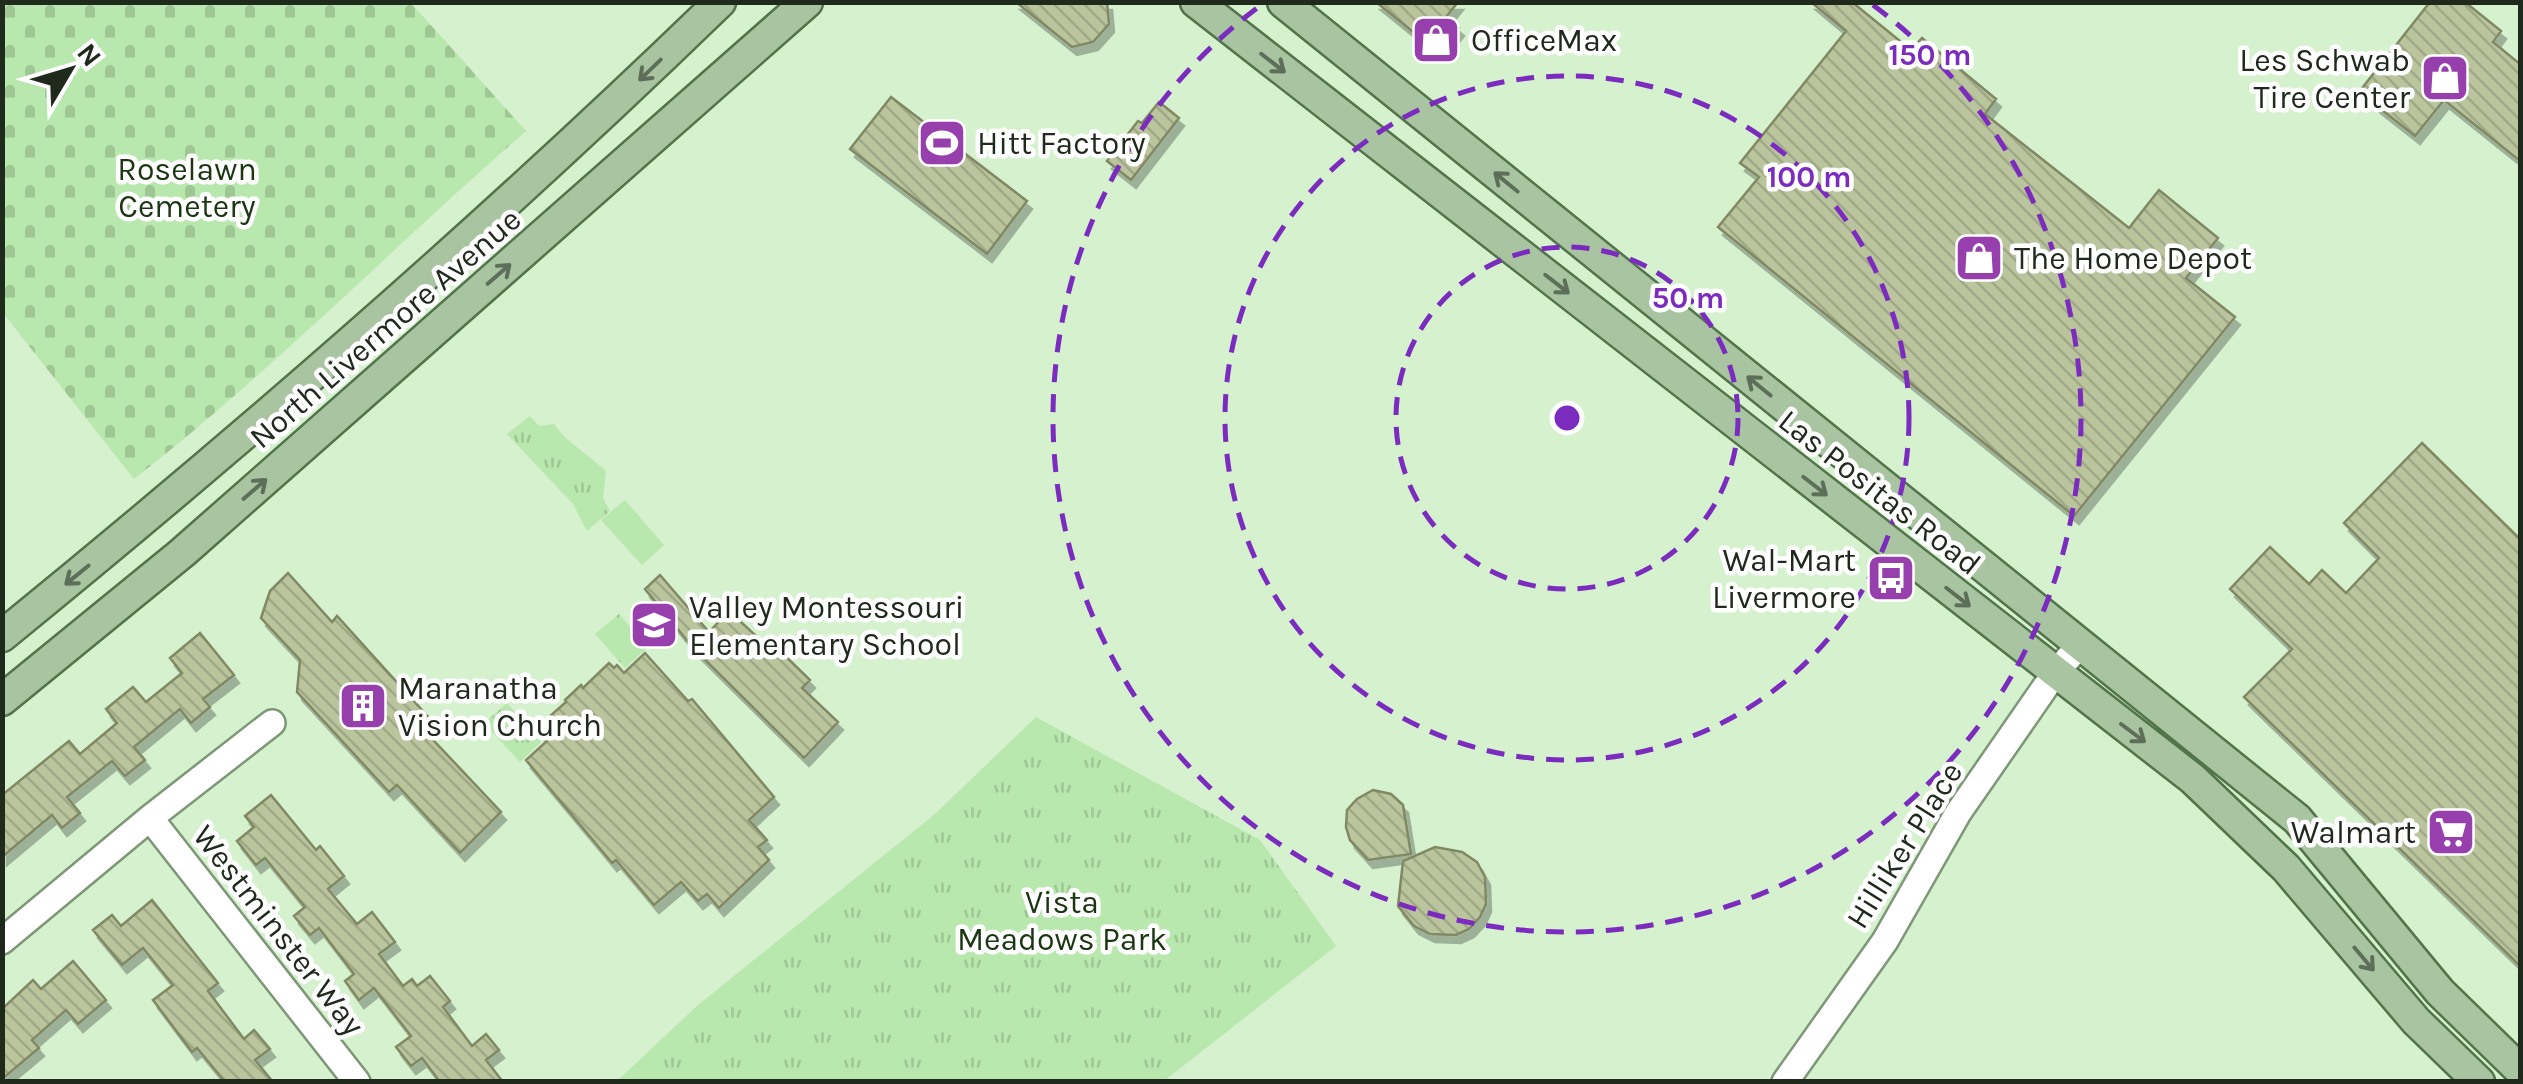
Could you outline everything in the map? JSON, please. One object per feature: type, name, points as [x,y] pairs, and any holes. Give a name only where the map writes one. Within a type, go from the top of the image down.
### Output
[{"type":"main road","name":"North Livermore Avenue","points":[[2,636],[150,515],[550,166],[720,2]]},
{"type":"main road","name":"North Livermore Avenue","points":[[2,700],[182,553],[807,2]]},
{"type":"main road","name":"Las Positas Road","points":[[1196,2],[2193,778],[2286,868],[2416,1021],[2478,1082]]},
{"type":"main road","name":"Las Positas Road","points":[[1282,2],[2297,820],[2440,992],[2520,1070]]},
{"type":"street","name":"Hilliker Place","points":[[1785,1082],[1885,941],[1958,813],[2055,674],[2080,645]]},
{"type":"street","points":[[2,941],[272,723]]},
{"type":"street","name":"Westminster Way","points":[[150,818],[358,1082]]},
{"type":"green space","name":"Roselawn Cemetery","points":[[3,2],[411,3],[526,131],[234,396],[134,479],[3,313]]},
{"type":"green space","points":[[530,416],[539,426],[554,424],[606,471],[603,498],[610,511],[587,531],[573,504],[507,434]]},
{"type":"green space","points":[[625,500],[664,545],[642,565],[601,520]]},
{"type":"green space","points":[[619,614],[648,647],[625,668],[595,634]]},
{"type":"green space","points":[[507,703],[541,742],[520,762],[484,723]]},
{"type":"green space","name":"Vista Meadows Park","points":[[1036,717],[1260,840],[1336,946],[1164,1081],[617,1081],[698,1005],[935,814]]},
{"type":"building","points":[[1016,2],[1107,2],[1109,24],[1093,42],[1072,47]]},
{"type":"building","name":"OfficeMax","points":[[1376,2],[1458,2],[1446,17],[1459,28],[1439,53]]},
{"type":"building","name":"The Home Depot","points":[[1811,2],[1852,2],[1911,50],[1922,38],[1996,99],[1985,114],[2129,228],[2159,190],[2218,238],[2186,278],[2235,317],[2074,516],[1718,227],[1759,177],[1740,163],[1846,31]]},
{"type":"building","name":"Les Schwab Tire Center","points":[[2430,2],[2465,2],[2501,31],[2493,42],[2520,64],[2520,161],[2444,100],[2415,136],[2359,92]]},
{"type":"building","points":[[891,97],[1027,201],[987,254],[850,149]]},
{"type":"building","points":[[1159,102],[1179,118],[1131,180],[1107,161],[1138,121],[1142,123]]},
{"type":"building","name":"Walmart","points":[[2422,443],[2520,539],[2520,966],[2244,697],[2292,649],[2230,589],[2270,547],[2309,584],[2322,570],[2346,593],[2379,558],[2344,523]]},
{"type":"building","name":"Maranatha Vision Church","points":[[288,573],[332,622],[337,616],[430,719],[421,727],[501,812],[460,853],[397,785],[389,792],[297,692],[300,660],[261,618],[270,591]]},
{"type":"building","points":[[660,575],[709,632],[729,611],[766,645],[770,641],[810,680],[802,688],[838,722],[804,758],[694,649],[645,589]]},
{"type":"building","points":[[200,633],[234,675],[203,699],[210,707],[191,723],[180,709],[134,747],[145,760],[125,776],[112,761],[67,797],[80,813],[62,828],[52,815],[2,857],[2,795],[69,741],[80,754],[117,723],[106,709],[133,687],[146,702],[182,673],[170,658]]},
{"type":"building","points":[[645,653],[688,701],[692,699],[774,797],[749,820],[767,840],[758,847],[769,860],[719,908],[707,894],[698,901],[681,882],[654,905],[616,860],[612,863],[526,760],[547,741],[540,733],[544,729],[540,725],[581,685],[583,688],[609,663],[624,673]]},
{"type":"building","points":[[1373,790],[1391,794],[1403,805],[1411,854],[1368,860],[1350,840],[1347,810]]},
{"type":"building","points":[[271,795],[316,850],[320,846],[344,876],[328,889],[357,924],[372,912],[395,942],[379,954],[403,986],[412,979],[417,986],[430,976],[450,1001],[443,1007],[472,1046],[486,1034],[499,1050],[486,1060],[503,1082],[440,1082],[422,1058],[411,1066],[396,1047],[411,1036],[374,988],[359,1000],[345,981],[354,974],[319,928],[310,935],[294,916],[305,907],[265,858],[256,865],[237,841],[254,827],[245,816]]},
{"type":"building","points":[[1435,847],[1462,852],[1477,862],[1485,877],[1486,904],[1480,917],[1456,935],[1430,934],[1414,926],[1398,906],[1403,861]]},
{"type":"building","points":[[152,900],[218,983],[208,991],[244,1039],[254,1030],[270,1049],[255,1060],[273,1082],[225,1082],[197,1048],[192,1052],[153,1000],[173,985],[143,948],[122,965],[93,930],[112,915],[121,926]]},
{"type":"building","points":[[73,961],[106,1000],[78,1024],[66,1010],[32,1040],[39,1048],[2,1079],[2,1009],[33,980],[41,989]]},
{"type":"place","name":"OfficeMax","points":[[1436,40]]},
{"type":"place","name":"Les Schwab Tire Center","points":[[2445,78]]},
{"type":"place","name":"Hitt Factory","points":[[942,143]]},
{"type":"place","name":"The Home Depot","points":[[1979,258]]},
{"type":"place","name":"Wal-Mart Livermore","points":[[1891,578]]},
{"type":"place","name":"Valley Montessouri Elementary School","points":[[654,625]]},
{"type":"place","name":"Maranatha Vision Church","points":[[363,706]]},
{"type":"place","name":"Walmart","points":[[2451,832]]}]
